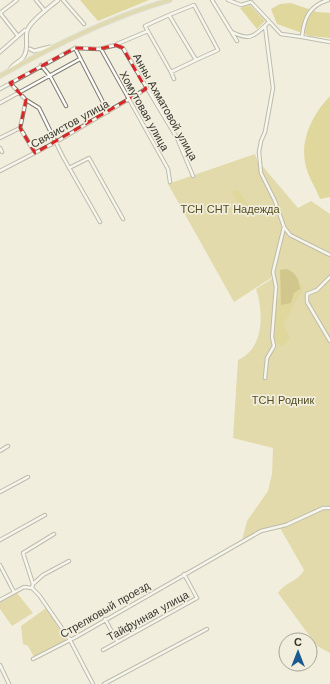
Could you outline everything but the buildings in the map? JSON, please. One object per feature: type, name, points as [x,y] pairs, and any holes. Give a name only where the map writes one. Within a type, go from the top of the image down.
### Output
[{"type":"main road","points":[[0,76],[55,46],[138,9],[170,0]]},
{"type":"street","points":[[17,0],[0,13],[18,36]]},
{"type":"street","points":[[36,0],[46,11]]},
{"type":"street","points":[[32,58],[27,45],[27,31],[32,24],[58,0]]},
{"type":"street","points":[[63,0],[84,24]]},
{"type":"street","points":[[212,0],[237,41]]},
{"type":"street","points":[[228,0],[240,5],[251,2],[281,34],[330,42]]},
{"type":"street","points":[[302,37],[304,21],[309,11],[316,5],[328,0]]},
{"type":"street","points":[[171,72],[218,50],[194,5],[145,26],[174,79]]},
{"type":"street","points":[[169,15],[196,60]]},
{"type":"street","points":[[232,32],[245,38],[253,36],[270,22]]},
{"type":"street","points":[[265,26],[273,88],[265,132],[261,141],[259,152],[261,173],[276,202],[284,227],[290,234],[330,255]]},
{"type":"street","points":[[0,52],[24,30],[27,31]]},
{"type":"street","points":[[0,88],[75,48],[86,50],[101,49],[148,31]]},
{"type":"street","name":"Анны Ахматовой улица","points":[[116,44],[123,48],[146,89],[177,138],[193,176]]},
{"type":"street","points":[[28,50],[34,51],[55,46]]},
{"type":"street","points":[[75,48],[108,112]]},
{"type":"street","name":"Хомутовая улица","points":[[101,49],[168,169],[170,182]]},
{"type":"street","points":[[9,71],[12,65],[24,58],[28,50]]},
{"type":"street","points":[[0,103],[80,60]]},
{"type":"street","points":[[41,65],[50,76],[66,106]]},
{"type":"street","points":[[10,83],[26,100],[39,108],[100,222]]},
{"type":"street","name":"Связистов улица","points":[[0,171],[56,142],[146,89]]},
{"type":"street","points":[[26,100],[20,128],[35,153]]},
{"type":"street","points":[[0,138],[20,128]]},
{"type":"street","points":[[0,148],[2,152]]},
{"type":"street","points":[[70,168],[89,158],[123,219]]},
{"type":"street","points":[[266,378],[267,358],[274,346],[272,337],[276,288],[273,272],[284,227]]},
{"type":"street","points":[[330,277],[317,290],[307,294],[307,302],[330,341]]},
{"type":"street","points":[[0,451],[8,446]]},
{"type":"street","points":[[0,492],[28,477]]},
{"type":"street","name":"Стрелковый проезд","points":[[33,658],[70,640],[261,531],[286,525],[323,508],[330,508]]},
{"type":"street","points":[[0,540],[45,515]]},
{"type":"street","points":[[32,588],[33,584],[23,553],[54,534]]},
{"type":"street","points":[[33,584],[43,575],[70,561]]},
{"type":"street","points":[[0,565],[14,592]]},
{"type":"street","name":"Тайфунная улица","points":[[103,650],[197,598],[184,574]]},
{"type":"street","points":[[0,600],[24,587],[32,588],[39,595],[70,640],[93,684]]},
{"type":"street","points":[[105,619],[117,641]]},
{"type":"street","points":[[104,684],[207,629]]},
{"type":"street","points":[[0,665],[8,684]]},
{"type":"highlighted area","points":[[116,45],[123,48],[146,89],[35,153],[20,128],[26,100],[10,83],[75,48],[99,49]]},
{"type":"green space","name":"ТСН Родник","points":[[255,154],[282,225],[259,162],[298,208],[311,201],[330,214],[330,653],[318,647],[318,632],[307,632],[278,593],[284,586],[299,577],[304,570],[279,526],[262,529],[242,540],[247,521],[268,491],[272,474],[273,448],[233,438],[238,360],[247,355],[253,348],[257,339],[261,319],[259,298],[256,289],[273,278],[284,230],[283,228],[271,278],[234,302],[168,184]]},
{"type":"green space","points":[[17,593],[33,613],[12,626],[0,609],[0,602]]},
{"type":"green space","points":[[46,608],[67,640],[34,657],[28,646],[23,644],[21,626]]},
{"type":"shaded area","points":[[80,0],[149,0],[98,21]]},
{"type":"shaded area","points":[[291,3],[317,12],[330,13],[330,38],[310,36],[277,24],[271,9],[280,4]]},
{"type":"shaded area","points":[[250,5],[265,21],[257,29],[240,8]]},
{"type":"shaded area","points":[[330,96],[330,197],[320,199],[309,176],[304,152],[305,142],[312,122],[323,104]]},
{"type":"shaded area","points":[[238,190],[253,211],[253,216],[233,197],[232,191]]},
{"type":"shaded area","points":[[286,269],[296,276],[300,289],[294,293],[291,303],[281,305],[280,270]]},
{"type":"shaded area","points":[[302,283],[303,290],[295,302],[284,325],[290,338],[282,346],[275,342],[274,330],[277,299],[281,297],[281,305],[300,289],[299,284]]},
{"type":"park label","name":"ТСН СНТ Надежда","points":[[230,209]]}]
